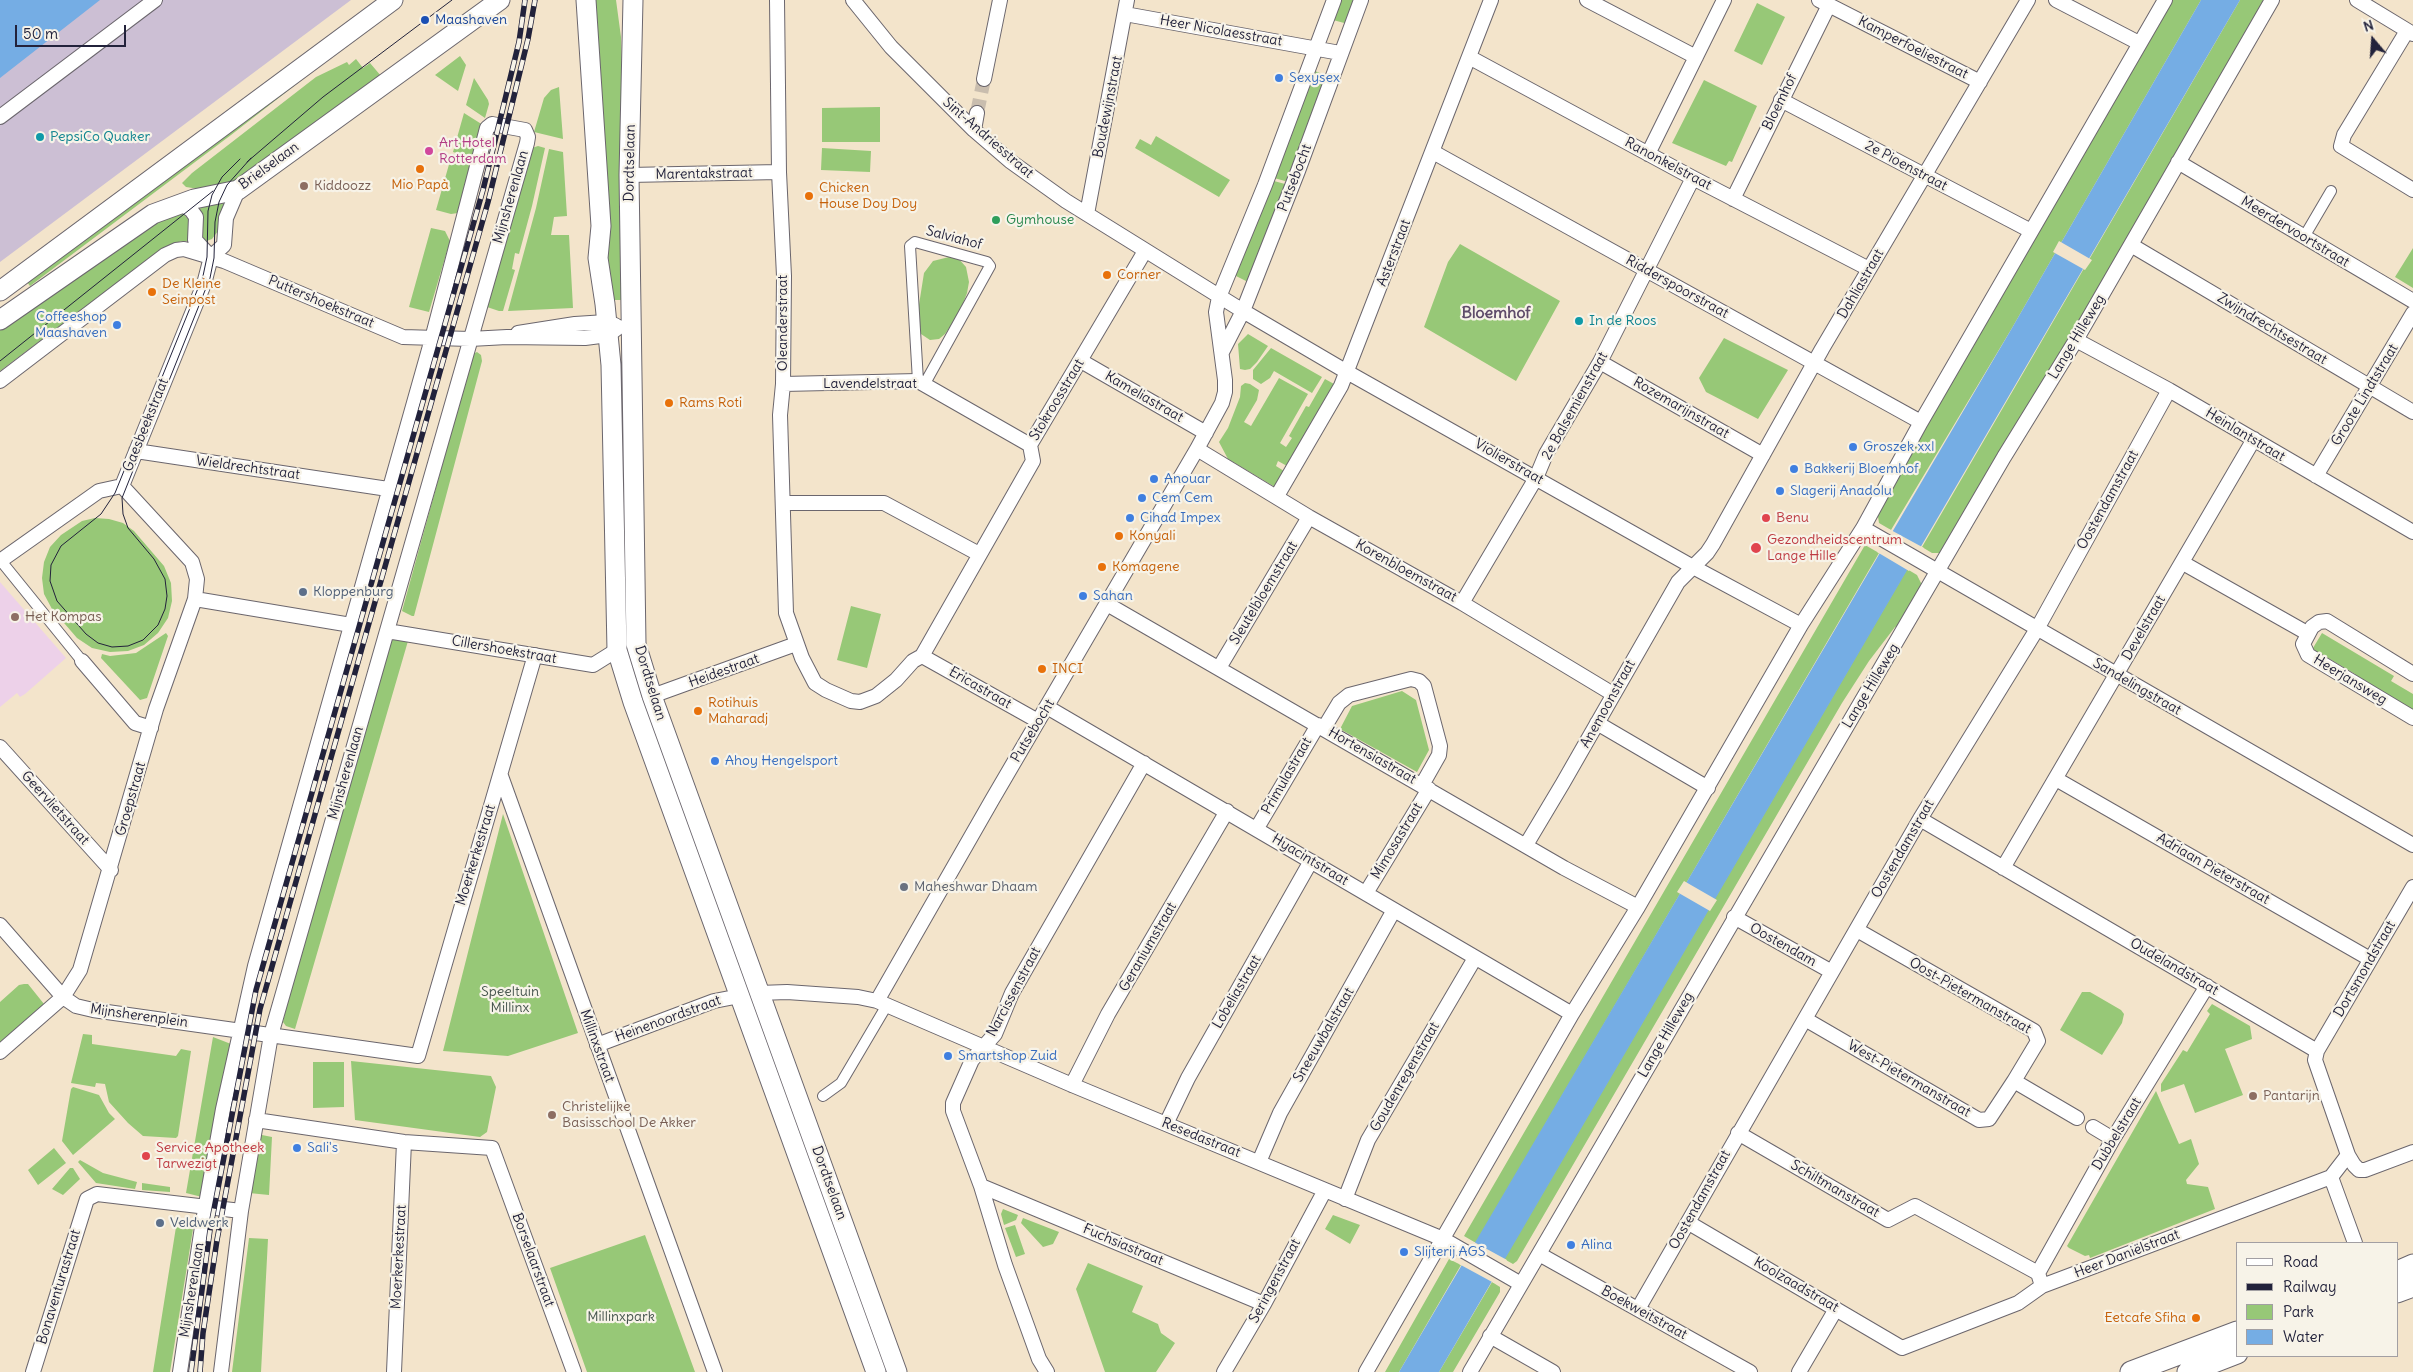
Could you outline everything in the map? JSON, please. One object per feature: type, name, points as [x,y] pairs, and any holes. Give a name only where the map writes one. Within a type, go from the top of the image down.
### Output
[{"type":"main road","points":[[0,291],[393,0]]},
{"type":"main road","name":"Brielselaan","points":[[0,320],[153,214],[180,203],[238,190],[500,0]]},
{"type":"main road","name":"Dordtselaan","points":[[633,0],[629,175],[611,365],[617,650],[633,702],[876,1372]]},
{"type":"main road","name":"Dordtselaan","points":[[585,2],[601,226],[598,258],[616,328],[635,623],[640,659],[897,1372]]},
{"type":"main road","points":[[740,996],[759,993]]},
{"type":"main road","points":[[2398,1272],[2413,1266]]},
{"type":"main road","points":[[2398,1292],[2413,1286]]},
{"type":"main road","points":[[2131,1372],[2236,1332]]},
{"type":"main road","points":[[2188,1372],[2236,1353]]},
{"type":"street","points":[[0,117],[155,0]]},
{"type":"street","name":"Oleanderstraat","points":[[777,0],[779,172],[784,276],[783,384],[780,415],[784,597],[786,613],[796,644],[815,683],[851,701],[860,702],[876,696],[896,680],[913,661],[922,656]]},
{"type":"street","name":"Sint-Andriesstraat","points":[[853,0],[891,47],[974,130],[1010,161],[1066,201],[1219,296]]},
{"type":"street","points":[[984,79],[1000,0]]},
{"type":"street","name":"Putsebocht","points":[[824,1096],[841,1083],[882,1003],[1038,721],[1198,449],[1222,403],[1225,392],[1216,312],[1219,296],[1265,185],[1334,0]]},
{"type":"street","name":"Putsebocht","points":[[1221,353],[1243,311],[1298,171],[1361,0]]},
{"type":"street","name":"Asterstraat","points":[[1277,496],[1341,386],[1491,0]]},
{"type":"street","points":[[1587,0],[1696,57]]},
{"type":"street","points":[[1648,154],[1724,0]]},
{"type":"street","name":"Dahliastraat","points":[[1693,566],[1713,544],[1869,269],[2028,0]]},
{"type":"street","points":[[2056,0],[2139,43]]},
{"type":"street","points":[[1366,1372],[1572,1014],[1708,788],[1801,624],[1868,531],[1921,422],[2165,0]]},
{"type":"street","name":"Lange Hilleweg","points":[[1470,1372],[2004,457],[2076,340],[2272,0]]},
{"type":"street","points":[[2357,0],[2410,32],[2341,140],[2341,146],[2413,190]]},
{"type":"street","name":"Kamperfoeliestraat","points":[[1824,3],[1980,82]]},
{"type":"street","name":"Bloemhof","points":[[1732,199],[1781,100],[1824,3]]},
{"type":"street","name":"Heer Nicolaesstraat","points":[[1126,7],[1340,53]]},
{"type":"street","name":"Boudewijnstraat","points":[[1087,214],[1126,7]]},
{"type":"street","name":"Ranonkelstraat","points":[[1469,57],[1732,199],[1869,269]]},
{"type":"street","name":"2e Pioenstraat","points":[[1781,100],[2031,231]]},
{"type":"street","points":[[974,130],[977,113]]},
{"type":"street","name":"Mijnsherenlaan","points":[[180,1372],[206,1208],[240,1030],[260,946],[432,339],[487,128],[492,124],[525,130],[528,137],[271,1035],[241,1211],[221,1372]]},
{"type":"street","name":"Ridderspoorstraat","points":[[1433,152],[1921,422]]},
{"type":"street","name":"Meerdervoortstraat","points":[[2178,162],[2304,238],[2413,300]]},
{"type":"street","name":"Marentakstraat","points":[[629,175],[779,172]]},
{"type":"street","name":"2e Balsemienstraat","points":[[1462,602],[1536,478],[1546,454],[1600,362],[1693,178]]},
{"type":"street","name":"Gaesbeekstraat","points":[[0,561],[99,490],[122,486],[204,284],[212,257],[224,245],[226,218],[238,190]]},
{"type":"street","points":[[2304,238],[2331,192]]},
{"type":"street","points":[[180,203],[191,210],[196,217],[195,240],[212,257]]},
{"type":"street","name":"Salviahof","points":[[915,242],[987,262],[990,266],[921,383],[910,246],[915,242]]},
{"type":"street","name":"Zwijndrechtsestraat","points":[[2131,245],[2413,412]]},
{"type":"street","points":[[0,381],[165,256],[176,250],[184,249],[212,257]]},
{"type":"street","name":"Stokroosstraat","points":[[922,656],[1033,461],[1030,445],[1145,251]]},
{"type":"street","name":"Puttershoekstraat","points":[[212,257],[402,337],[432,339]]},
{"type":"street","name":"Violierstraat","points":[[1219,296],[1347,372],[1693,566],[1801,624]]},
{"type":"street","name":"Groote Lindtstraat","points":[[2316,476],[2413,313]]},
{"type":"street","points":[[432,339],[507,337],[537,328],[616,328]]},
{"type":"street","name":"Heinlantstraat","points":[[2076,340],[2169,390],[2413,532]]},
{"type":"street","name":"Kameliastraat","points":[[1081,361],[1206,433]]},
{"type":"street","name":"Rozemarijnstraat","points":[[1600,362],[1763,455]]},
{"type":"street","name":"Lavendelstraat","points":[[783,384],[921,383],[1030,445]]},
{"type":"street","name":"Oostendamstraat","points":[[1638,1309],[1920,819],[2037,629],[2169,390]]},
{"type":"street","name":"Develstraat","points":[[2004,868],[2254,439]]},
{"type":"street","name":"Korenbloemstraat","points":[[1198,449],[1277,496],[1309,518],[1462,602],[1613,694]]},
{"type":"street","name":"Wieldrechtstraat","points":[[136,451],[388,489]]},
{"type":"street","name":"Groepstraat","points":[[63,997],[80,970],[111,870],[151,728],[195,599],[197,579],[192,562],[122,486]]},
{"type":"street","points":[[782,503],[884,502],[979,554]]},
{"type":"street","name":"Sleutelbloemstraat","points":[[1219,668],[1309,518]]},
{"type":"street","name":"Sandelingstraat","points":[[1868,531],[1939,570],[2117,676],[2413,846]]},
{"type":"street","points":[[0,561],[135,723],[151,728]]},
{"type":"street","points":[[2182,563],[2307,633],[2319,622],[2326,621],[2413,674]]},
{"type":"street","name":"Anemoonstraat","points":[[1526,845],[1678,582],[1693,566]]},
{"type":"street","points":[[195,599],[322,618],[351,625]]},
{"type":"street","name":"Hortensiastraat","points":[[1107,604],[1526,845],[1638,907]]},
{"type":"street","name":"Cillershoekstraat","points":[[387,631],[593,665],[617,650]]},
{"type":"street","name":"Heerjansweg","points":[[2307,633],[2303,644],[2308,655],[2413,718]]},
{"type":"street","name":"Heidestraat","points":[[652,696],[796,644]]},
{"type":"street","name":"Moerkerkestraat","points":[[271,1035],[418,1056],[535,655]]},
{"type":"street","name":"Ericastraat","points":[[922,656],[1038,721]]},
{"type":"street","points":[[1321,726],[1339,703],[1349,695],[1411,679],[1419,681],[1424,686],[1440,746],[1439,755],[1426,787]]},
{"type":"street","name":"Hyacintstraat","points":[[1047,707],[1257,828],[1572,1014]]},
{"type":"street","points":[[1597,723],[1708,788]]},
{"type":"street","name":"Primulastraat","points":[[1257,828],[1321,726]]},
{"type":"street","name":"Geervlietstraat","points":[[0,746],[111,870]]},
{"type":"street","name":"Narcissenstraat","points":[[1047,1372],[1039,1359],[1016,1296],[981,1186],[953,1111],[953,1103],[972,1060],[994,1034],[1012,993],[1144,763]]},
{"type":"street","name":"Millinxstraat","points":[[500,776],[715,1372]]},
{"type":"street","name":"Adriaan Pieterstraat","points":[[2056,779],[2370,959]]},
{"type":"street","name":"Mimosastraat","points":[[1366,893],[1426,787]]},
{"type":"street","name":"Geraniumstraat","points":[[1072,1085],[1108,1014],[1227,811]]},
{"type":"street","name":"Oudelandstraat","points":[[1920,819],[2317,1051]]},
{"type":"street","name":"Lobeliastraat","points":[[1166,1124],[1188,1078],[1311,861]]},
{"type":"street","name":"Dortsmondstraat","points":[[2317,1051],[2413,887]]},
{"type":"street","name":"Sneeuwbalstraat","points":[[1259,1162],[1280,1113],[1394,910]]},
{"type":"street","name":"Oostendam","points":[[1734,917],[1832,972]]},
{"type":"street","points":[[0,925],[63,997],[0,1052]]},
{"type":"street","name":"Oost-Pietermanstraat","points":[[1857,930],[2034,1031],[2038,1041],[2014,1082]]},
{"type":"street","name":"Goudenregenstraat","points":[[1345,1199],[1368,1140],[1475,958]]},
{"type":"street","name":"Dubbelstraat","points":[[2040,1279],[2113,1139],[2207,986]]},
{"type":"street","points":[[759,993],[787,992],[858,997],[882,1003]]},
{"type":"street","name":"Heinenoordstraat","points":[[597,1045],[714,1001],[740,996]]},
{"type":"street","name":"Mijnsherenplein","points":[[63,997],[81,1008],[240,1030]]},
{"type":"street","name":"Resedastraat","points":[[882,1003],[1072,1085],[1345,1199],[1444,1238],[1521,1284]]},
{"type":"street","name":"West-Pietermanstraat","points":[[1805,1019],[1979,1120],[1989,1119],[2014,1082]]},
{"type":"street","points":[[240,1030],[271,1035]]},
{"type":"street","points":[[2317,1051],[2315,1066],[2348,1155],[2359,1170],[2365,1170],[2413,1152]]},
{"type":"street","points":[[2014,1082],[2077,1118]]},
{"type":"street","points":[[256,1120],[404,1142]]},
{"type":"street","points":[[2093,1126],[2113,1139]]},
{"type":"street","name":"Schiltmanstraat","points":[[1738,1133],[1888,1220],[1915,1206],[2040,1279]]},
{"type":"street","name":"Moerkerkestraat","points":[[394,1372],[404,1142]]},
{"type":"street","name":"Borselaarstraat","points":[[404,1142],[492,1148],[574,1372]]},
{"type":"street","points":[[2348,1155],[2331,1177],[2355,1242]]},
{"type":"street","name":"Heer Daniëlstraat","points":[[1902,1348],[2018,1303],[2040,1279],[2331,1177]]},
{"type":"street","name":"Fuchsiastraat","points":[[981,1186],[1264,1304]]},
{"type":"street","name":"Seringenstraat","points":[[1224,1372],[1264,1304],[1325,1190]]},
{"type":"street","name":"Bonaventurastraat","points":[[33,1372],[84,1202],[97,1194],[206,1208]]},
{"type":"street","points":[[206,1208],[241,1211]]},
{"type":"street","name":"Koolzaadstraat","points":[[1689,1223],[1902,1348]]},
{"type":"street","name":"Boekweitstraat","points":[[1539,1254],[1750,1372]]},
{"type":"street","points":[[1799,1372],[1836,1309]]},
{"type":"street","points":[[1490,1336],[1553,1372]]},
{"type":"shaded area","points":[[48,0],[351,0],[0,262],[0,38]]},
{"type":"shaded area","name":"Het Kompas","points":[[0,582],[66,658],[25,694],[20,697],[17,693],[0,707]]},
{"type":"green space","points":[[594,0],[616,0],[621,37],[626,300],[612,300],[607,270]]},
{"type":"green space","points":[[1341,0],[1358,0],[1348,24],[1333,20]]},
{"type":"green space","points":[[2173,0],[2201,0],[2012,328],[1891,530],[1879,523],[1877,510]]},
{"type":"green space","points":[[2240,0],[2266,0],[1943,553],[1932,553],[1922,547]]},
{"type":"green space","points":[[1757,3],[1785,17],[1762,65],[1734,51]]},
{"type":"green space","points":[[460,56],[466,65],[458,91],[435,75]]},
{"type":"green space","points":[[356,59],[363,68],[370,63],[381,76],[236,184],[199,189],[186,187],[182,183],[192,173],[316,77],[347,62],[349,65]]},
{"type":"green space","points":[[310,70],[312,72],[231,135],[30,286],[24,278]]},
{"type":"green space","points":[[1315,71],[1327,76],[1288,180],[1274,178],[1312,74]]},
{"type":"green space","points":[[474,78],[488,100],[489,104],[485,118],[466,105]]},
{"type":"green space","points":[[1704,80],[1757,106],[1732,162],[1729,161],[1726,166],[1672,143]]},
{"type":"green space","points":[[559,87],[563,139],[534,132],[544,98],[551,90]]},
{"type":"green space","points":[[880,107],[880,142],[822,142],[822,108]]},
{"type":"green space","points":[[464,113],[483,125],[473,158],[453,152]]},
{"type":"green space","points":[[1156,136],[1230,180],[1219,197],[1135,148],[1140,139],[1151,145]]},
{"type":"green space","points":[[538,146],[545,148],[532,206],[519,254],[515,253],[512,269],[515,270],[503,311],[499,311],[484,306],[532,148]]},
{"type":"green space","points":[[822,148],[871,151],[870,172],[821,170]]},
{"type":"green space","points":[[549,149],[563,152],[567,216],[554,217],[551,235],[569,235],[573,308],[508,311],[536,208]]},
{"type":"green space","points":[[452,154],[473,160],[458,213],[451,214],[436,210]]},
{"type":"green space","points":[[1274,181],[1285,184],[1286,188],[1248,282],[1236,276],[1235,272]]},
{"type":"green space","points":[[224,203],[221,227],[212,239],[204,242],[201,236],[200,205]]},
{"type":"green space","points":[[183,213],[191,223],[191,241],[181,241],[154,255],[0,371],[0,328],[160,216]]},
{"type":"green space","points":[[431,228],[445,231],[450,241],[429,312],[409,307]]},
{"type":"green space","points":[[1460,244],[1560,301],[1516,381],[1424,327],[1448,262]]},
{"type":"green space","points":[[2413,248],[2413,288],[2395,277]]},
{"type":"green space","points":[[949,257],[958,258],[966,267],[969,282],[967,293],[959,314],[945,334],[939,339],[930,340],[921,334],[918,311],[924,273],[933,261]]},
{"type":"green space","points":[[1248,334],[1268,346],[1257,362],[1250,369],[1245,370],[1240,369],[1238,344]]},
{"type":"green space","points":[[1724,338],[1788,370],[1758,419],[1706,392],[1699,378]]},
{"type":"green space","points":[[1271,348],[1322,377],[1312,393],[1274,371],[1270,378],[1261,384],[1253,379],[1253,370]]},
{"type":"green space","points":[[477,352],[481,355],[482,361],[414,616],[412,616],[402,611],[473,354]]},
{"type":"green space","points":[[1279,378],[1308,394],[1280,443],[1286,447],[1292,438],[1289,436],[1306,406],[1309,407],[1325,379],[1334,384],[1287,466],[1278,461],[1276,466],[1284,471],[1275,487],[1228,459],[1219,442],[1228,428],[1240,397],[1241,386],[1245,383],[1250,384],[1259,390],[1257,400],[1244,422],[1251,426]]},
{"type":"green space","points":[[95,518],[123,523],[134,531],[164,566],[171,583],[172,601],[168,618],[158,633],[144,645],[128,651],[110,652],[92,648],[77,638],[52,609],[44,594],[42,578],[44,562],[50,547],[61,535],[82,521]]},
{"type":"green space","points":[[1865,545],[1879,553],[1476,1243],[1464,1236]]},
{"type":"green space","points":[[1907,569],[1917,575],[1923,587],[1901,625],[1895,627],[1869,661],[1842,703],[1517,1261],[1513,1264],[1504,1259]]},
{"type":"green space","points":[[851,606],[881,614],[867,668],[837,660]]},
{"type":"green space","points":[[166,633],[168,636],[147,698],[140,700],[101,658],[102,654],[110,656],[136,653]]},
{"type":"green space","points":[[2322,633],[2394,676],[2391,681],[2413,694],[2413,715],[2353,678],[2355,674],[2323,655],[2320,659],[2310,653]]},
{"type":"green space","points":[[391,638],[408,641],[295,1029],[286,1026],[283,1022],[294,974]]},
{"type":"green space","points":[[1402,691],[1416,700],[1429,750],[1417,772],[1340,729],[1352,706]]},
{"type":"green space","name":"Speeltuin Millinx","points":[[503,814],[578,1033],[508,1056],[443,1051]]},
{"type":"green space","points":[[28,984],[44,1004],[43,1008],[0,1043],[0,1002],[19,985]]},
{"type":"green space","points":[[2082,992],[2090,992],[2121,1010],[2124,1014],[2122,1023],[2102,1055],[2060,1030]]},
{"type":"green space","points":[[2212,1004],[2250,1026],[2252,1039],[2225,1049],[2243,1095],[2195,1113],[2184,1084],[2161,1092],[2161,1084],[2183,1050],[2187,1052],[2210,1014],[2207,1011]]},
{"type":"green space","points":[[83,1034],[92,1035],[92,1044],[176,1056],[181,1049],[191,1051],[178,1136],[176,1138],[143,1136],[109,1102],[105,1084],[96,1083],[95,1087],[71,1083]]},
{"type":"green space","points":[[213,1037],[231,1044],[202,1197],[186,1193]]},
{"type":"green space","points":[[351,1061],[491,1076],[496,1087],[487,1132],[480,1137],[355,1120]]},
{"type":"green space","points":[[313,1062],[344,1062],[344,1107],[313,1108]]},
{"type":"green space","points":[[73,1087],[99,1095],[109,1113],[115,1119],[73,1155],[62,1141],[71,1089]]},
{"type":"green space","points":[[2156,1091],[2179,1144],[2191,1139],[2199,1164],[2186,1180],[2187,1184],[2208,1187],[2215,1209],[2090,1258],[2089,1255],[2085,1256],[2067,1246]]},
{"type":"green space","points":[[257,1134],[272,1137],[269,1195],[249,1193]]},
{"type":"green space","points":[[54,1148],[66,1163],[38,1185],[28,1170]]},
{"type":"green space","points":[[80,1160],[103,1173],[137,1182],[135,1189],[96,1183],[78,1162]]},
{"type":"green space","points":[[70,1168],[73,1168],[80,1179],[63,1195],[52,1189]]},
{"type":"green space","points":[[142,1183],[170,1187],[170,1192],[142,1190]]},
{"type":"green space","points":[[1003,1209],[1018,1215],[1016,1220],[1004,1225],[1001,1214]]},
{"type":"green space","points":[[1333,1215],[1360,1225],[1350,1244],[1325,1229]]},
{"type":"green space","points":[[1023,1218],[1059,1232],[1053,1244],[1043,1247],[1021,1223]]},
{"type":"green space","points":[[1015,1225],[1025,1254],[1016,1257],[1005,1228]]},
{"type":"green space","points":[[176,1227],[193,1229],[170,1372],[153,1372]]},
{"type":"green space","name":"Millinxpark","points":[[645,1235],[695,1372],[587,1372],[550,1268]]},
{"type":"green space","points":[[249,1238],[268,1239],[261,1372],[232,1372]]},
{"type":"green space","points":[[1449,1259],[1461,1265],[1399,1372],[1385,1372]]},
{"type":"green space","points":[[1088,1263],[1143,1286],[1132,1312],[1158,1324],[1161,1333],[1175,1343],[1156,1372],[1105,1372],[1076,1289]]},
{"type":"green space","points":[[1492,1282],[1500,1287],[1500,1292],[1453,1372],[1439,1372]]},
{"type":"water","points":[[0,0],[100,0],[0,78]]},
{"type":"water","points":[[2201,0],[2240,0],[1439,1372],[1399,1372],[2012,328]]},
{"type":"pier","points":[[2059,241],[2092,260],[2085,270],[2053,252]]},
{"type":"pier","points":[[1889,529],[1924,548],[1909,571],[1877,552]]},
{"type":"pier","points":[[1684,881],[1717,900],[1710,911],[1677,892]]},
{"type":"pier","points":[[1474,1242],[1507,1260],[1494,1283],[1459,1264]]},
{"type":"tunnel","points":[[977,113],[984,79]]},
{"type":"tram line","points":[[247,162],[323,97],[452,0]]},
{"type":"tram line","points":[[240,159],[222,177],[212,195],[208,211],[207,257],[203,276],[115,493],[101,514],[61,546],[51,565],[50,581],[57,601],[86,634],[98,643],[112,647],[128,646],[143,640],[158,625],[165,609],[167,596],[165,579],[154,559],[128,528],[123,514],[122,498],[210,278],[214,258],[215,222],[219,202],[227,185],[251,158]]},
{"type":"tram line","points":[[0,361],[213,191]]},
{"type":"railway","points":[[191,1372],[210,1230],[256,990],[483,190],[519,42],[525,0]]},
{"type":"railway","points":[[200,1372],[203,1333],[217,1240],[260,1009],[488,202],[528,39],[535,0]]},
{"type":"place","name":"Maashaven","points":[[425,20]]},
{"type":"place","name":"Sexysex","points":[[1279,78]]},
{"type":"place","name":"PepsiCo Quaker","points":[[40,137]]},
{"type":"place","name":"Art Hotel Rotterdam","points":[[429,151]]},
{"type":"place","name":"Mio Papà","points":[[420,169]]},
{"type":"place","name":"Kiddoozz","points":[[304,186]]},
{"type":"place","name":"Chicken House Doy Doy","points":[[809,196]]},
{"type":"place","name":"Gymhouse","points":[[996,220]]},
{"type":"place","name":"Corner","points":[[1107,275]]},
{"type":"place","name":"De Kleine Seinpost","points":[[152,292]]},
{"type":"place","name":"In de Roos","points":[[1579,321]]},
{"type":"place","name":"Coffeeshop Maashaven","points":[[117,325]]},
{"type":"place","name":"Rams Roti","points":[[669,403]]},
{"type":"place","name":"Groszek xxl","points":[[1853,447]]},
{"type":"place","name":"Bakkerij Bloemhof","points":[[1794,469]]},
{"type":"place","name":"Anouar","points":[[1154,479]]},
{"type":"place","name":"Slagerij Anadolu","points":[[1780,491]]},
{"type":"place","name":"Cem Cem","points":[[1142,498]]},
{"type":"place","name":"Cihad Impex","points":[[1130,518]]},
{"type":"place","name":"Benu","points":[[1766,518]]},
{"type":"place","name":"Konyali","points":[[1119,536]]},
{"type":"place","name":"Gezondheidscentrum Lange Hille","points":[[1756,548]]},
{"type":"place","name":"Komagene","points":[[1102,567]]},
{"type":"place","name":"Kloppenburg","points":[[303,592]]},
{"type":"place","name":"Sahan","points":[[1083,596]]},
{"type":"place","name":"Het Kompas","points":[[15,617]]},
{"type":"place","name":"INCI","points":[[1042,669]]},
{"type":"place","name":"Rotihuis Maharadj","points":[[698,711]]},
{"type":"place","name":"Ahoy Hengelsport","points":[[715,761]]},
{"type":"place","name":"Maheshwar Dhaam","points":[[904,887]]},
{"type":"place","name":"Smartshop Zuid","points":[[948,1056]]},
{"type":"place","name":"Pantarijn","points":[[2253,1096]]},
{"type":"place","name":"Christelijke Basisschool De Akker","points":[[552,1115]]},
{"type":"place","name":"Sali's","points":[[297,1148]]},
{"type":"place","name":"Service Apotheek Tarwezigt","points":[[146,1156]]},
{"type":"place","name":"Veldwerk","points":[[160,1223]]},
{"type":"place","name":"Alina","points":[[1571,1245]]},
{"type":"place","name":"Slijterij AGS","points":[[1404,1252]]},
{"type":"place","name":"Eetcafe Sfiha","points":[[2196,1318]]},
{"type":"district","name":"Bloemhof","points":[[1496,313]]}]
